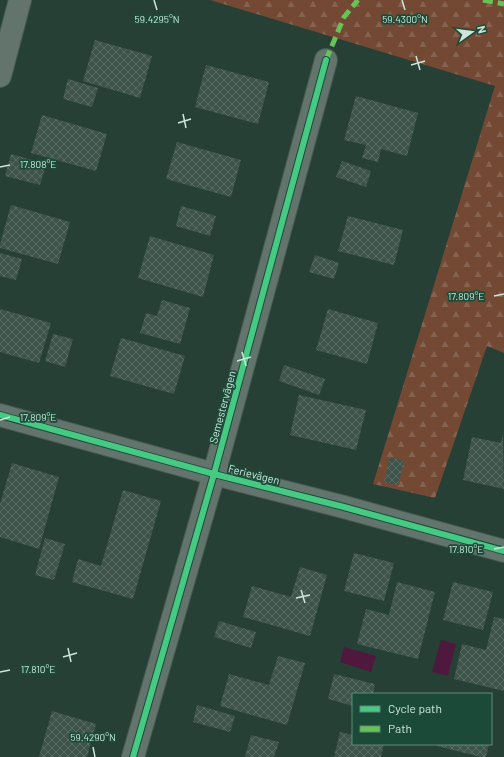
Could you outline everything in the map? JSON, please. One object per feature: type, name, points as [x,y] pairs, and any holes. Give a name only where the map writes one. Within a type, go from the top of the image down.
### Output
[{"type":"street","points":[[0,76],[20,0]]},
{"type":"street","name":"Semestervägen","points":[[133,757],[214,474],[326,60]]},
{"type":"street","name":"Ferievägen","points":[[0,415],[214,474],[344,507],[504,551]]},
{"type":"green space","points":[[210,0],[504,0],[504,353],[487,346],[435,498],[373,484],[495,86]]},
{"type":"shaded area","points":[[441,640],[456,644],[448,676],[432,672]]},
{"type":"shaded area","points":[[344,647],[376,656],[371,672],[340,662]]},
{"type":"building","points":[[95,40],[152,56],[140,98],[83,81]]},
{"type":"building","points":[[206,65],[269,82],[258,124],[195,107]]},
{"type":"building","points":[[68,79],[98,88],[92,107],[63,99]]},
{"type":"building","points":[[356,96],[418,113],[407,156],[381,149],[378,162],[362,158],[366,145],[344,140]]},
{"type":"building","points":[[42,115],[107,134],[96,171],[31,153]]},
{"type":"building","points":[[177,142],[241,160],[231,197],[166,179]]},
{"type":"building","points":[[11,154],[46,164],[40,185],[5,176]]},
{"type":"building","points":[[342,161],[371,171],[366,187],[336,177]]},
{"type":"building","points":[[11,205],[70,222],[58,264],[0,248]]},
{"type":"building","points":[[181,206],[216,216],[210,236],[176,226]]},
{"type":"building","points":[[348,216],[403,230],[394,265],[338,251]]},
{"type":"building","points":[[150,236],[214,255],[203,297],[138,278]]},
{"type":"building","points":[[0,253],[22,259],[16,280],[0,276]]},
{"type":"building","points":[[315,255],[339,263],[334,279],[309,272]]},
{"type":"building","points":[[162,300],[190,308],[180,344],[140,333],[146,313],[157,316]]},
{"type":"building","points":[[0,309],[51,323],[39,363],[0,352]]},
{"type":"building","points":[[328,309],[378,323],[367,364],[316,350]]},
{"type":"building","points":[[53,334],[73,339],[65,367],[45,361]]},
{"type":"building","points":[[121,338],[185,356],[174,394],[110,376]]},
{"type":"building","points":[[284,365],[325,379],[319,395],[279,381]]},
{"type":"building","points":[[299,395],[366,410],[356,450],[290,435]]},
{"type":"building","points":[[503,434],[504,489],[463,480],[472,437],[501,443]]},
{"type":"building","points":[[390,457],[404,461],[398,485],[384,482]]},
{"type":"building","points":[[12,463],[59,477],[39,549],[0,537],[0,504]]},
{"type":"building","points":[[123,490],[161,501],[133,599],[72,582],[78,559],[101,566]]},
{"type":"building","points":[[45,538],[65,544],[54,580],[35,575]]},
{"type":"building","points":[[354,553],[394,563],[384,601],[344,591]]},
{"type":"building","points":[[300,567],[327,575],[310,636],[243,617],[252,586],[291,597]]},
{"type":"building","points":[[397,582],[435,592],[418,659],[357,644],[366,609],[389,615]]},
{"type":"building","points":[[453,582],[493,592],[483,630],[443,620]]},
{"type":"building","points":[[494,617],[504,619],[504,691],[454,679],[462,644],[486,650]]},
{"type":"building","points":[[219,621],[256,632],[251,648],[214,637]]},
{"type":"building","points":[[278,656],[305,663],[287,725],[220,706],[229,674],[269,685]]},
{"type":"building","points":[[334,674],[375,684],[373,693],[352,693],[352,706],[328,699]]},
{"type":"building","points":[[197,705],[235,716],[230,732],[193,722]]},
{"type":"building","points":[[52,711],[96,724],[87,757],[39,757]]},
{"type":"building","points":[[340,732],[352,735],[352,745],[384,745],[381,757],[334,757]]},
{"type":"building","points":[[251,735],[279,742],[274,757],[245,757]]},
{"type":"building","points":[[437,745],[489,745],[486,757]]},
{"type":"marked path","points":[[326,60],[344,17],[358,0]]},
{"type":"marked path","points":[[483,0],[504,4]]},
{"type":"cycle path","points":[[133,757],[214,474],[326,60]]},
{"type":"cycle path","points":[[0,415],[214,474],[344,507],[504,551]]}]
